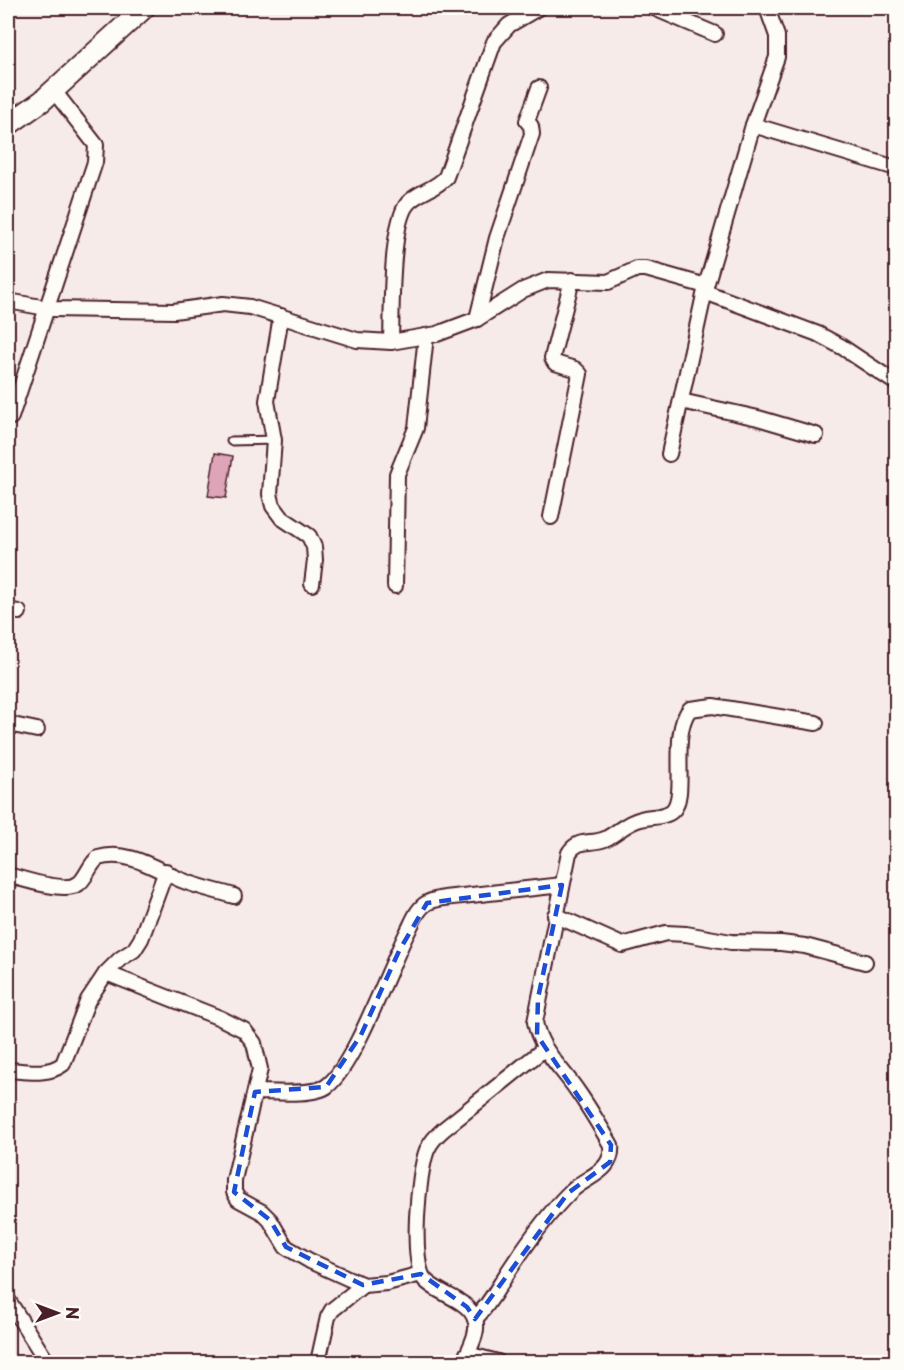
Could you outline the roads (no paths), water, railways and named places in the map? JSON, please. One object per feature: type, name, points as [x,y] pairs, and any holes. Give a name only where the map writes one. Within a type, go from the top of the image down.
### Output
[{"type":"main road","points":[[8,125],[54,91],[144,8]]},
{"type":"street","points":[[391,342],[397,234],[406,205],[417,195],[438,186],[446,177],[494,42],[509,25],[538,8]]},
{"type":"street","points":[[654,8],[715,34]]},
{"type":"street","points":[[669,454],[705,289],[753,125],[777,57],[778,44],[767,8]]},
{"type":"street","points":[[477,319],[498,238],[531,134],[531,126],[526,121],[539,88]]},
{"type":"street","points":[[11,417],[97,153],[96,145],[89,133],[54,91]]},
{"type":"street","points":[[753,125],[897,168]]},
{"type":"street","points":[[8,301],[46,308],[174,311],[223,304],[250,307],[357,340],[391,342],[426,336],[477,319],[535,284],[548,280],[608,282],[637,269],[646,269],[705,289],[824,337],[897,383]]},
{"type":"street","points":[[551,517],[580,374],[575,369],[555,363],[552,358],[572,280]]},
{"type":"street","points":[[281,316],[267,401],[274,440],[270,494],[273,506],[282,518],[309,536],[315,560],[312,584]]},
{"type":"street","points":[[395,586],[398,474],[416,428],[426,336]]},
{"type":"street","points":[[681,401],[759,418],[816,435]]},
{"type":"street","points":[[475,1319],[491,1301],[512,1266],[568,1193],[610,1162],[611,1145],[577,1090],[544,1049],[537,1035],[535,1022],[555,915],[569,853],[573,846],[580,842],[606,838],[639,819],[667,815],[674,810],[679,797],[681,735],[685,715],[690,709],[714,706],[816,723]]},
{"type":"street","points":[[8,724],[37,730]]},
{"type":"street","points":[[8,875],[35,883],[75,886],[80,883],[92,862],[103,856],[140,860],[189,883],[234,896]]},
{"type":"street","points":[[8,1070],[41,1072],[55,1070],[63,1064],[88,1000],[106,973],[120,959],[134,950],[141,939],[166,871]]},
{"type":"street","points":[[255,1092],[315,1091],[326,1087],[338,1074],[361,1035],[420,909],[427,903],[444,898],[562,885]]},
{"type":"street","points":[[555,915],[622,945],[666,933],[686,934],[731,942],[805,946],[865,962]]},
{"type":"street","points":[[106,973],[244,1030],[257,1052],[260,1069],[234,1180],[234,1192],[238,1199],[270,1220],[286,1247],[363,1285],[375,1285],[421,1274]]},
{"type":"street","points":[[498,1362],[465,1358],[476,1332],[475,1319],[467,1307],[426,1282],[421,1274],[418,1261],[419,1192],[430,1146],[444,1129],[544,1049]]},
{"type":"street","points":[[318,1362],[328,1317],[332,1310],[363,1285]]},
{"type":"street","points":[[8,1300],[47,1362]]},
{"type":"lane","points":[[231,441],[274,440]]}]
